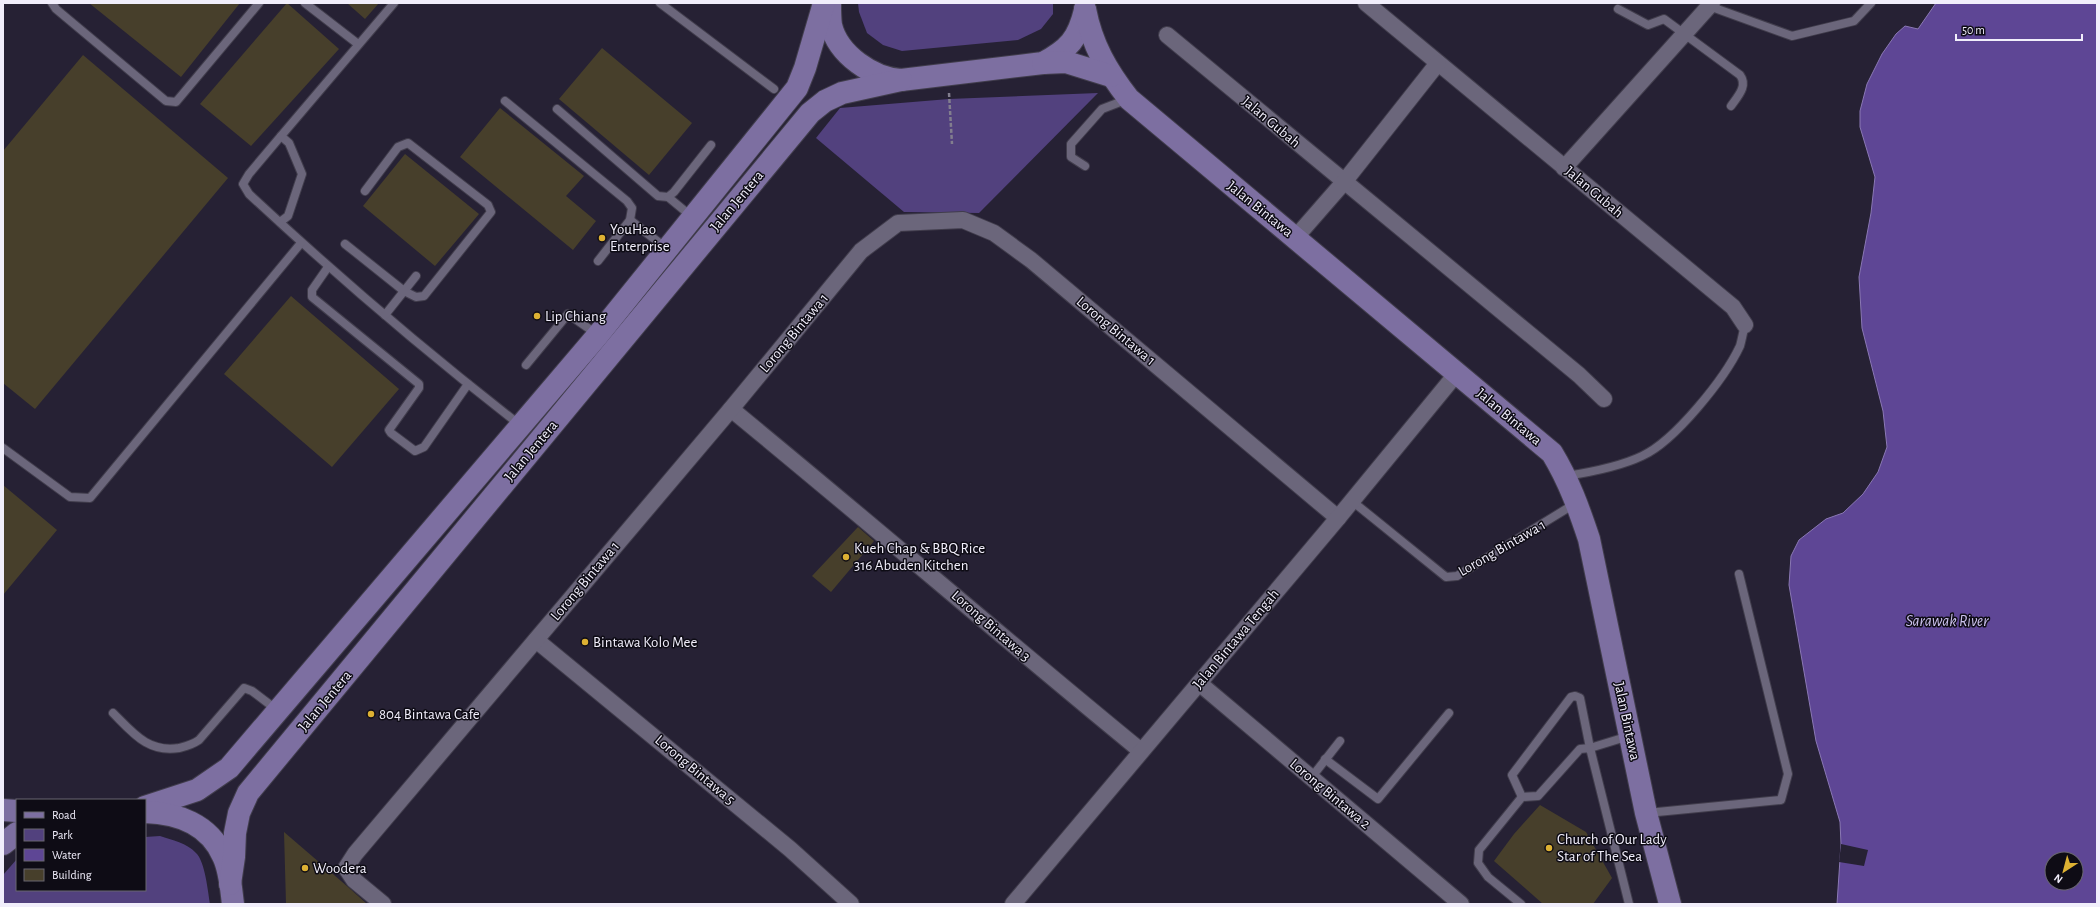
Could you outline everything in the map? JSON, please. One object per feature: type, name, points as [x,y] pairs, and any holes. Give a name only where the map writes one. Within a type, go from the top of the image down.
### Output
[{"type":"street","name":"Jalan Jentera","points":[[146,808],[197,790],[229,768],[598,335],[666,248],[797,88],[805,68],[824,3]]},
{"type":"street","points":[[830,3],[831,26],[841,45],[854,60],[886,79],[901,80],[1043,63],[1066,62],[1111,76]]},
{"type":"street","name":"Jalan Gubah","points":[[1366,3],[1733,307],[1745,325]]},
{"type":"street","points":[[1564,168],[1711,5]]},
{"type":"street","points":[[1043,63],[1059,55],[1071,45],[1080,28],[1084,6]]},
{"type":"street","name":"Jalan Bintawa","points":[[1084,6],[1094,45],[1111,76],[1129,99],[1247,199],[1296,237],[1552,453],[1566,476],[1578,503],[1589,539],[1646,813],[1670,904]]},
{"type":"street","name":"Jalan Gubah","points":[[1167,35],[1579,376],[1604,399]]},
{"type":"street","points":[[1296,237],[1344,182],[1438,63]]},
{"type":"street","name":"Jalan Jentera","points":[[232,894],[238,813],[248,794],[810,113],[825,101],[842,93],[901,80]]},
{"type":"street","name":"Lorong Bintawa 1","points":[[383,904],[354,880],[346,868],[355,854],[731,409],[861,251],[898,223],[963,220],[994,233],[1031,260],[1338,518]]},
{"type":"street","name":"Jalan Bintawa Tengah","points":[[1013,904],[1338,518],[1457,373]]},
{"type":"street","name":"Lorong Bintawa 3","points":[[731,409],[1141,751]]},
{"type":"street","name":"Lorong Bintawa 5","points":[[536,640],[790,850],[851,904]]},
{"type":"street","name":"Lorong Bintawa 2","points":[[1199,683],[1461,904]]},
{"type":"street","points":[[3,810],[16,811]]},
{"type":"street","points":[[146,812],[168,813],[196,825],[216,844],[224,857],[232,894]]},
{"type":"street","points":[[3,844],[16,834]]},
{"type":"lane","points":[[52,3],[56,9],[166,101],[176,102],[259,3]]},
{"type":"lane","points":[[305,3],[358,44]]},
{"type":"lane","points":[[394,3],[249,174],[243,184],[249,194],[328,267],[468,384],[521,426]]},
{"type":"lane","points":[[660,3],[774,89]]},
{"type":"lane","points":[[1711,5],[1792,36],[1854,21],[1871,3]]},
{"type":"lane","points":[[1618,9],[1648,25],[1664,19],[1740,75],[1743,80],[1743,88],[1731,106]]},
{"type":"lane","points":[[1085,166],[1071,157],[1071,144],[1102,109],[1129,99]]},
{"type":"lane","points":[[505,101],[627,201],[632,208],[630,220],[598,260]]},
{"type":"lane","points":[[557,109],[658,196],[668,197],[692,217]]},
{"type":"lane","points":[[280,222],[288,216],[302,174],[288,143],[281,136]]},
{"type":"lane","points":[[345,244],[404,291],[416,297],[424,296],[491,212],[488,205],[408,143],[398,147],[365,191]]},
{"type":"lane","points":[[668,197],[711,145]]},
{"type":"lane","points":[[630,220],[666,248]]},
{"type":"lane","points":[[3,448],[70,497],[90,498],[301,242]]},
{"type":"lane","points":[[328,267],[312,290],[312,297],[419,384],[419,388],[389,430],[391,433],[416,451],[424,448],[468,384]]},
{"type":"lane","points":[[385,315],[416,276]]},
{"type":"lane","points":[[526,365],[568,314],[598,335]]},
{"type":"lane","points":[[1566,476],[1595,472],[1644,456],[1682,426],[1718,381],[1740,345],[1745,325]]},
{"type":"lane","name":"Lorong Bintawa 1","points":[[1352,501],[1446,576],[1457,576],[1578,503]]},
{"type":"lane","points":[[1646,813],[1781,800],[1788,774],[1739,574]]},
{"type":"lane","points":[[113,713],[146,744],[167,750],[191,746],[199,740],[244,688],[252,691],[277,711]]},
{"type":"lane","points":[[1522,797],[1512,775],[1571,697],[1574,696],[1580,698],[1590,748],[1629,904]]},
{"type":"lane","points":[[1325,759],[1378,799],[1449,713]]},
{"type":"lane","points":[[1521,904],[1488,877],[1478,863],[1479,850],[1522,797],[1538,796],[1580,749],[1590,748],[1630,736]]},
{"type":"lane","points":[[1311,778],[1340,741]]},
{"type":"path","points":[[948,75],[952,144]]},
{"type":"green space","points":[[858,3],[1053,3],[1053,14],[1041,29],[1018,40],[902,51],[883,45],[867,33],[859,12]]},
{"type":"green space","points":[[1098,93],[979,213],[904,212],[816,138],[840,108],[949,99]]},
{"type":"green space","points":[[160,836],[174,840],[184,844],[196,853],[202,863],[206,877],[210,904],[3,904],[3,875],[16,860],[16,891],[146,891],[146,837]]},
{"type":"water","name":"Sarawak River","points":[[1936,3],[2097,3],[2097,904],[1837,904],[1841,844],[1840,822],[1816,741],[1789,585],[1791,556],[1799,540],[1826,519],[1843,513],[1863,494],[1878,472],[1887,447],[1883,411],[1862,328],[1859,277],[1871,213],[1875,177],[1860,127],[1860,111],[1867,84],[1882,54],[1896,34],[1905,26],[1918,29]]},
{"type":"pier","points":[[1841,844],[1868,850],[1864,866],[1839,862]]},
{"type":"building","points":[[89,3],[240,3],[181,77]]},
{"type":"building","points":[[287,3],[339,49],[251,146],[200,104]]},
{"type":"building","points":[[347,3],[379,3],[365,19]]},
{"type":"building","points":[[602,48],[692,123],[649,175],[559,99]]},
{"type":"building","points":[[83,55],[228,178],[35,409],[3,383],[3,151]]},
{"type":"building","points":[[500,108],[584,176],[566,196],[596,221],[573,250],[460,157]]},
{"type":"building","points":[[405,154],[479,214],[435,266],[363,206]]},
{"type":"building","points":[[291,296],[399,389],[332,467],[224,374]]},
{"type":"building","points":[[3,485],[57,530],[3,595]]},
{"type":"building","name":"Kueh Chap & BBQ Rice 316 Abuden Kitchen","points":[[858,527],[874,541],[831,592],[812,576]]},
{"type":"building","name":"Church of Our Lady Star of The Sea","points":[[1540,805],[1586,832],[1612,878],[1593,904],[1543,904],[1494,861],[1514,834]]},
{"type":"building","name":"Woodera","points":[[284,832],[348,887],[367,904],[286,904]]},
{"type":"place","name":"YouHao Enterprise","points":[[602,238]]},
{"type":"place","name":"Lip Chiang","points":[[537,316]]},
{"type":"place","name":"Kueh Chap & BBQ Rice 316 Abuden Kitchen","points":[[846,557]]},
{"type":"place","name":"Bintawa Kolo Mee","points":[[585,642]]},
{"type":"place","name":"804 Bintawa Cafe","points":[[371,714]]},
{"type":"place","name":"Church of Our Lady Star of The Sea","points":[[1549,848]]},
{"type":"place","name":"Woodera","points":[[305,868]]}]
